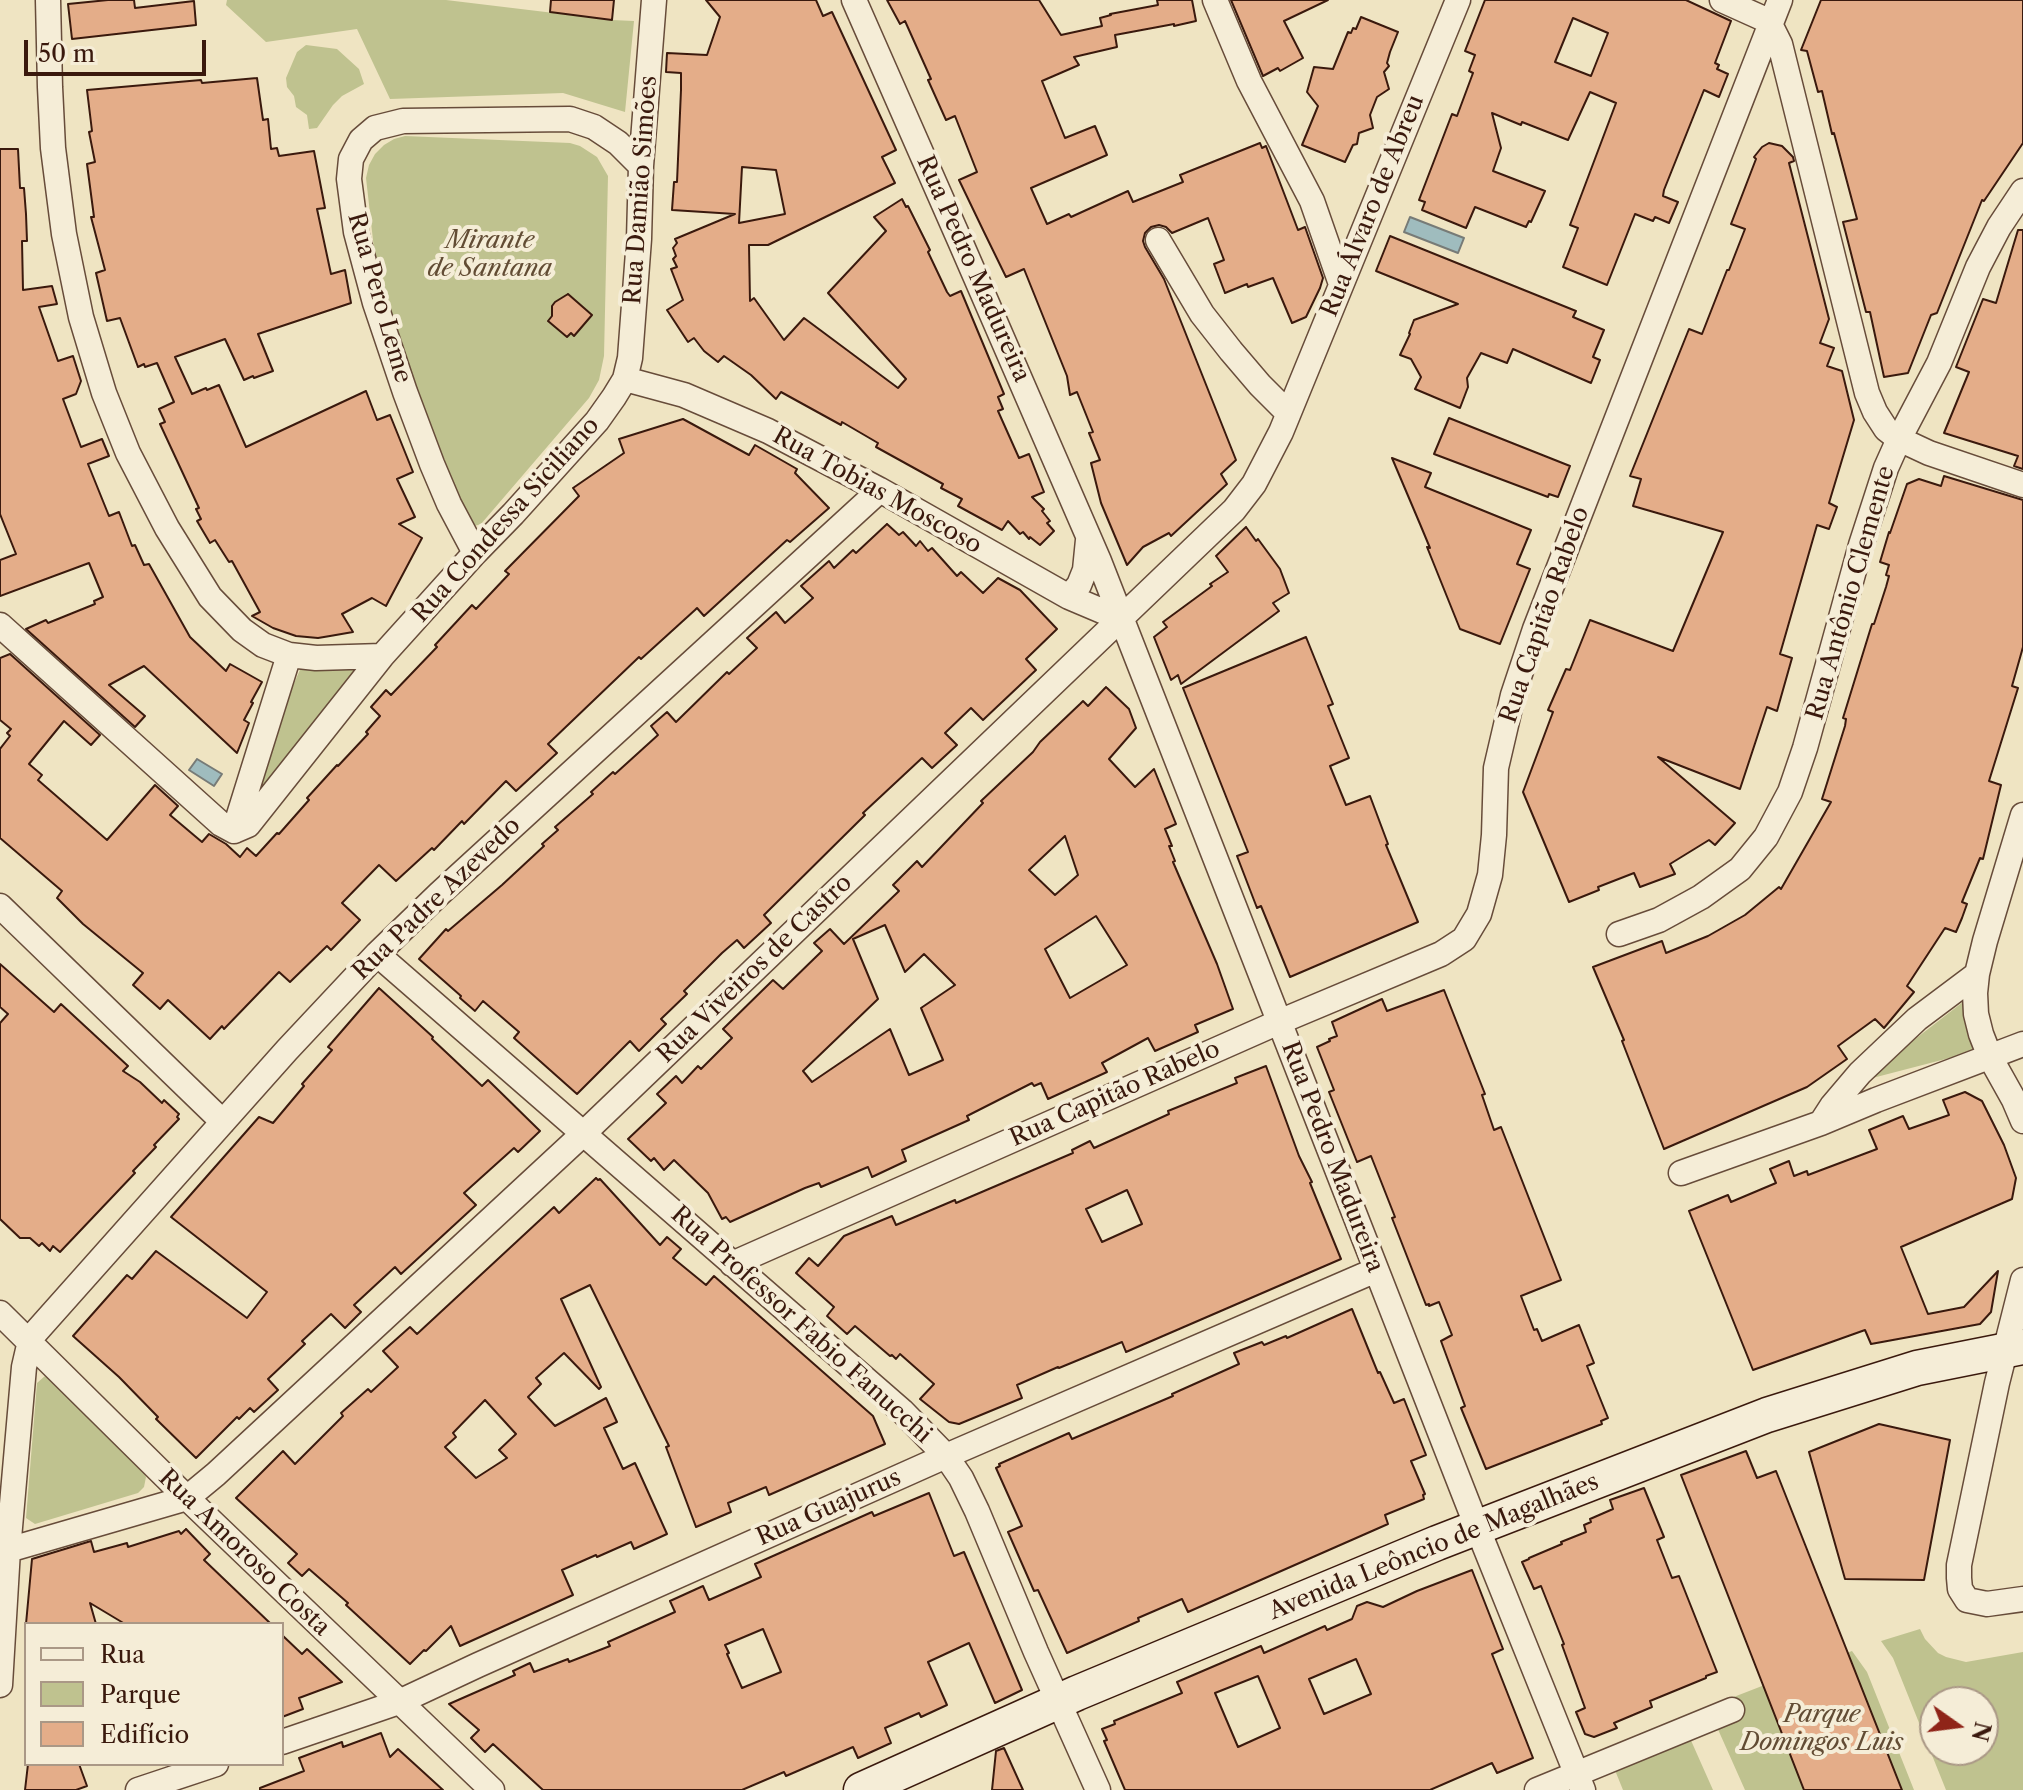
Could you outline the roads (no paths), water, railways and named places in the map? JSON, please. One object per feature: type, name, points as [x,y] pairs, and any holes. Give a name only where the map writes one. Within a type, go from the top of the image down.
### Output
[{"type":"main road","name":"Avenida Leôncio de Magalhães","points":[[861,1790],[1059,1701],[1477,1527],[1767,1415],[1917,1368],[2014,1348]]},
{"type":"street","points":[[48,0],[53,148],[64,234],[81,317],[104,393],[128,453],[160,515],[210,597],[242,630],[263,645],[289,655],[316,658],[382,656]]},
{"type":"street","name":"Rua Damião Simões","points":[[625,379],[630,358],[654,0]]},
{"type":"street","name":"Rua Pedro Madureira","points":[[854,0],[1099,561],[1580,1782]]},
{"type":"street","points":[[1215,0],[1249,81],[1312,201],[1341,284]]},
{"type":"street","name":"Rua Álvaro de Abreu","points":[[1288,413],[1458,0]]},
{"type":"street","points":[[1722,0],[1770,24],[1780,44],[1867,393],[1880,420],[1899,439],[1929,453],[2023,485]]},
{"type":"street","name":"Rua Capitão Rabelo","points":[[732,1264],[1279,1022],[1441,954],[1464,939],[1479,914],[1490,875],[1496,768],[1513,695],[1541,614],[1780,0]]},
{"type":"street","name":"Rua Pero Leme","points":[[475,553],[432,464],[379,316],[356,232],[349,179],[351,159],[361,140],[375,128],[403,121],[570,119],[594,127],[618,143],[641,166]]},
{"type":"street","name":"Rua Antônio Clemente","points":[[1619,934],[1659,920],[1701,897],[1740,869],[1766,837],[1790,792],[1805,748],[1886,468],[1939,363],[1978,267],[2023,191]]},
{"type":"street","points":[[1158,240],[1202,314],[1250,374],[1288,413]]},
{"type":"street","name":"Rua Tobias Moscoso","points":[[625,379],[684,395],[755,425],[880,490],[1069,597],[1121,619]]},
{"type":"street","name":"Rua Condessa Siciliano","points":[[234,831],[248,825],[382,656],[597,421],[625,379]]},
{"type":"street","name":"Rua Viveiros de Castro","points":[[187,1498],[252,1442],[584,1133],[1234,510],[1269,458],[1288,413]]},
{"type":"street","name":"Rua Padre Azevedo","points":[[30,1341],[223,1122],[377,954],[450,883],[880,490]]},
{"type":"street","points":[[1069,597],[1079,585],[1085,570],[1088,540]]},
{"type":"street","points":[[0,625],[221,824],[234,831],[289,655]]},
{"type":"street","points":[[2023,815],[1985,941],[1975,993],[1976,1014],[1990,1057],[2023,1121]]},
{"type":"street","points":[[0,906],[223,1122]]},
{"type":"street","name":"Rua Professor Fabio Fanucchi","points":[[377,954],[902,1411],[946,1456],[977,1511],[1098,1790]]},
{"type":"street","points":[[1821,1123],[1860,1073],[1917,1019],[1977,974]]},
{"type":"street","points":[[1681,1173],[1821,1123],[2023,1044]]},
{"type":"street","name":"Rua Guajurus","points":[[284,1741],[399,1702],[946,1456],[1376,1270]]},
{"type":"street","points":[[2023,1280],[2014,1348],[1997,1383],[1959,1565],[1960,1589],[1967,1600],[1987,1604],[2023,1599]]},
{"type":"street","name":"Rua Amoroso Costa","points":[[0,1313],[187,1498],[492,1790]]},
{"type":"street","points":[[0,1685],[4,1549],[24,1367],[30,1341]]},
{"type":"street","points":[[4,1549],[187,1498]]},
{"type":"street","points":[[1537,1790],[1580,1782],[1732,1710]]},
{"type":"street","points":[[138,1790],[210,1766]]},
{"type":"water","points":[[1410,217],[1464,238],[1458,253],[1404,232]]},
{"type":"water","points":[[197,759],[222,774],[214,786],[189,770]]},
{"type":"park label","name":"Mirante de Santana","points":[[490,255]]},
{"type":"park label","name":"Parque Domingos Luis","points":[[1822,1729]]}]
